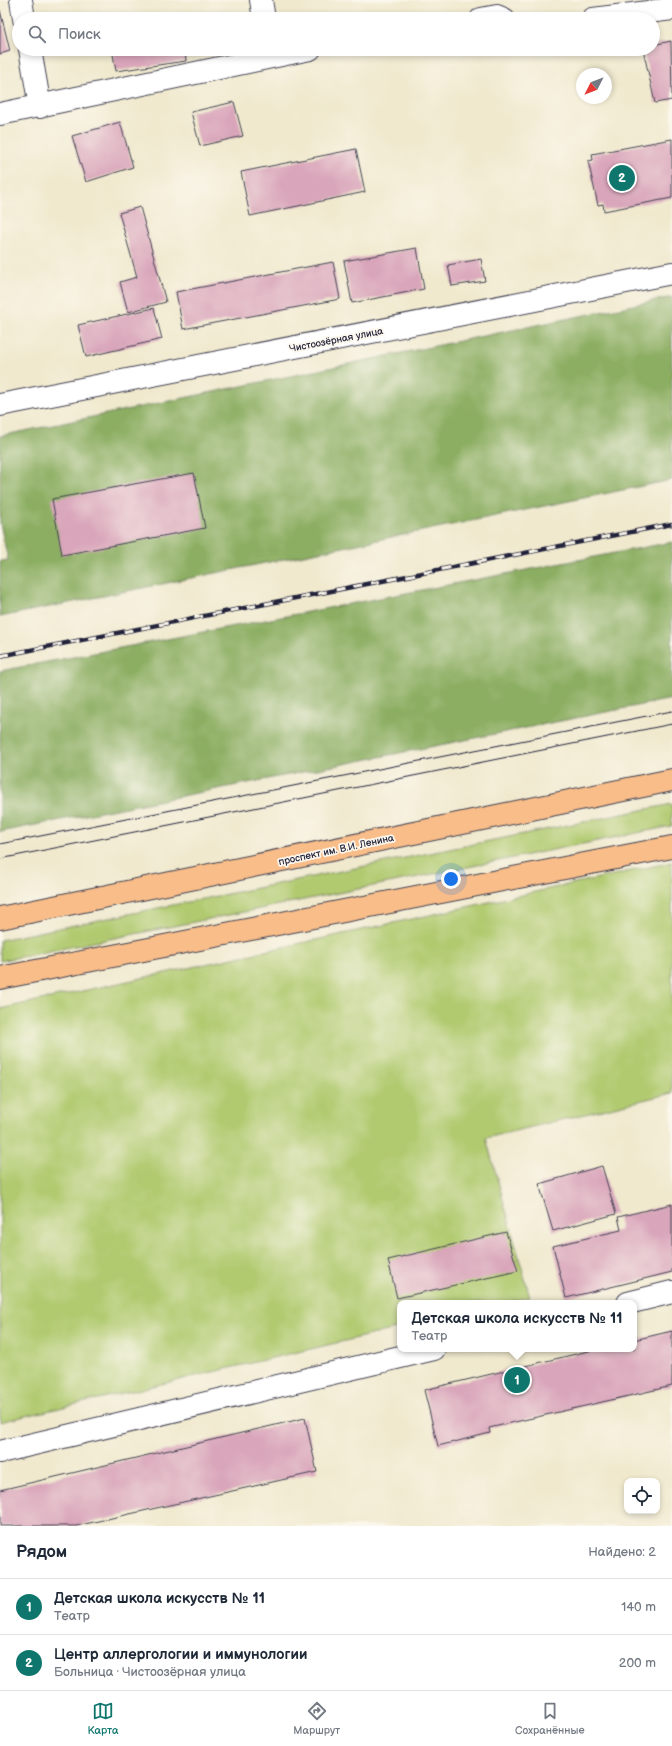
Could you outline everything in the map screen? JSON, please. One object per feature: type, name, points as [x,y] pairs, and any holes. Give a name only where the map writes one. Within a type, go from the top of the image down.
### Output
[{"type":"main road","name":"проспект им. В.И. Ленина","points":[[0,918],[672,780]]},
{"type":"main road","points":[[0,978],[672,847]]},
{"type":"street","points":[[21,0],[23,12]]},
{"type":"street","points":[[260,0],[263,12]]},
{"type":"street","points":[[648,12],[672,9]]},
{"type":"street","points":[[31,56],[40,107]]},
{"type":"street","points":[[0,114],[40,107],[254,56]]},
{"type":"street","name":"Чистоозёрная улица","points":[[0,405],[672,273]]},
{"type":"street","points":[[637,1301],[672,1292]]},
{"type":"street","points":[[0,1452],[421,1352]]},
{"type":"green space","points":[[672,297],[672,480],[0,617],[0,561],[8,560],[0,523],[0,436]]},
{"type":"green space","points":[[672,542],[672,699],[0,832],[0,671]]},
{"type":"green space","points":[[672,804],[672,826],[0,961],[0,940]]},
{"type":"green space","points":[[672,862],[672,1093],[486,1138],[530,1297],[518,1300],[397,1300],[397,1329],[0,1422],[0,1009]]},
{"type":"building","points":[[0,10],[10,51],[0,54]]},
{"type":"building","points":[[671,41],[672,100],[655,103],[645,56],[660,56],[660,43]]},
{"type":"building","points":[[113,56],[186,56],[186,61],[116,71]]},
{"type":"building","points":[[234,102],[243,136],[200,146],[191,112]]},
{"type":"building","points":[[120,122],[133,167],[86,182],[72,136]]},
{"type":"building","points":[[672,139],[672,198],[604,211],[603,204],[598,205],[588,161],[593,160],[592,154]]},
{"type":"building","points":[[356,149],[365,192],[250,216],[241,172]]},
{"type":"building","points":[[140,207],[166,302],[128,312],[120,282],[137,277],[119,213]]},
{"type":"building","points":[[417,248],[424,289],[352,303],[344,261]]},
{"type":"building","points":[[481,259],[485,281],[452,286],[448,265]]},
{"type":"building","points":[[333,262],[340,299],[183,329],[176,292]]},
{"type":"building","points":[[154,308],[162,339],[86,357],[78,325]]},
{"type":"building","points":[[194,473],[205,528],[62,555],[52,499]]},
{"type":"building","points":[[602,1166],[616,1214],[553,1231],[539,1184]]},
{"type":"building","points":[[672,1204],[672,1272],[566,1298],[553,1246],[621,1230],[618,1217]]},
{"type":"building","points":[[506,1232],[518,1271],[397,1298],[388,1260]]},
{"type":"building","points":[[672,1331],[672,1386],[489,1428],[490,1433],[438,1446],[424,1390],[584,1352],[637,1352],[637,1339]]},
{"type":"building","points":[[305,1418],[317,1472],[76,1526],[0,1526],[0,1490]]},
{"type":"tram line","points":[[0,844],[672,711]]},
{"type":"tram line","points":[[0,859],[672,724]]},
{"type":"railway","points":[[0,656],[672,524]]},
{"type":"place","name":"Центр аллергологии и иммунологии","points":[[622,178]]},
{"type":"place","name":"Детская школа искусств № 11","points":[[517,1380]]}]
